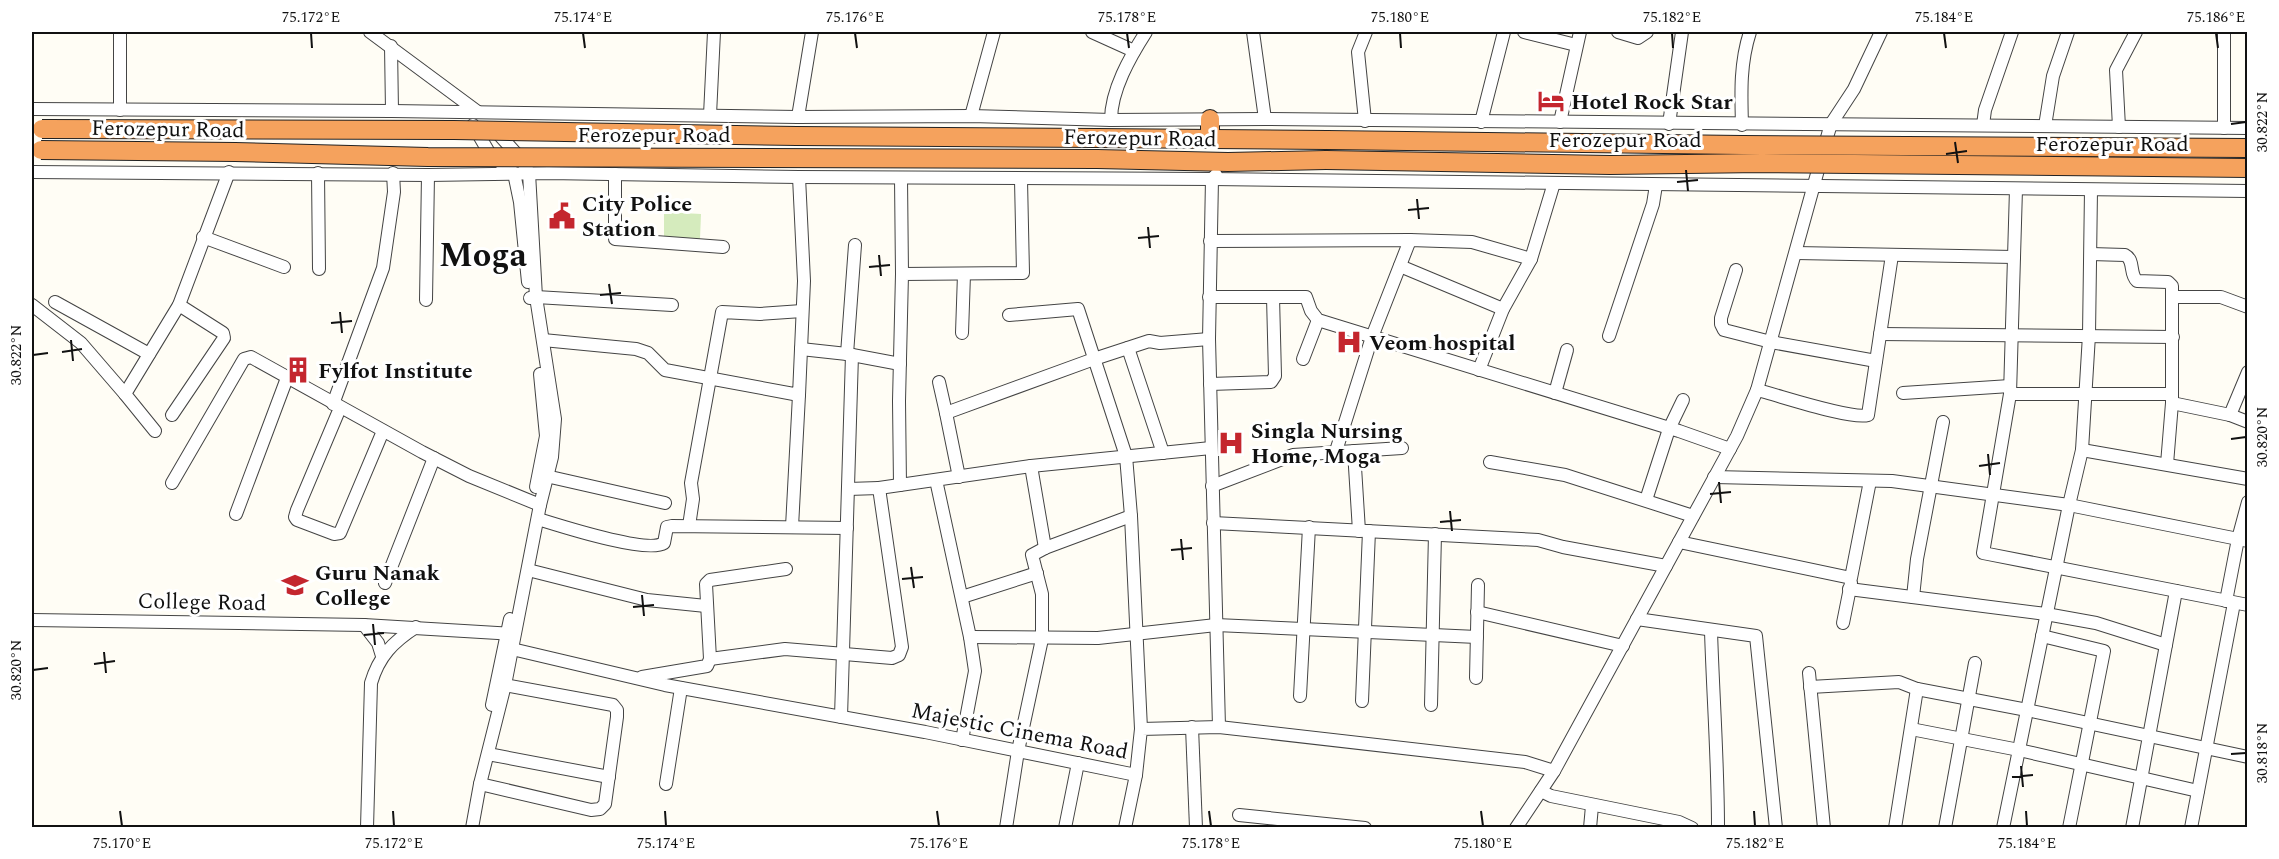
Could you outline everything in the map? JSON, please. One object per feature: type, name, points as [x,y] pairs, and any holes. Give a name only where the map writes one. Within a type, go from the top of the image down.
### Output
[{"type":"highway","points":[[1210,120],[1210,139]]},
{"type":"highway","name":"Ferozepur Road","points":[[37,129],[454,130],[797,136],[2247,148]]},
{"type":"highway","name":"Ferozepur Road","points":[[36,150],[428,157],[1097,159],[1228,162],[1326,160],[1610,165],[1772,163],[2247,168]]},
{"type":"street","points":[[120,32],[120,110]]},
{"type":"street","points":[[370,32],[479,113],[520,159],[529,173],[533,298],[543,340],[555,419],[552,457],[536,504],[538,519],[528,570],[511,633],[513,649],[480,784],[472,828]]},
{"type":"street","points":[[710,115],[714,32]]},
{"type":"street","points":[[798,117],[812,32]]},
{"type":"street","points":[[971,116],[994,32]]},
{"type":"street","points":[[1092,32],[1134,51]]},
{"type":"street","points":[[1111,120],[1111,106],[1134,51],[1146,32]]},
{"type":"street","points":[[1253,32],[1264,119]]},
{"type":"street","points":[[1365,121],[1358,52],[1366,32]]},
{"type":"street","points":[[1482,122],[1504,32]]},
{"type":"street","points":[[1524,32],[1576,45]]},
{"type":"street","points":[[1560,122],[1580,32]]},
{"type":"street","points":[[1618,32],[1638,38],[1647,32]]},
{"type":"street","points":[[1669,124],[1682,32]]},
{"type":"street","points":[[1742,124],[1741,71],[1743,52],[1750,32]]},
{"type":"street","points":[[1516,828],[1554,771],[1730,449],[1757,390],[1831,124],[1854,89],[1881,32]]},
{"type":"street","points":[[1983,125],[1985,111],[2012,32]]},
{"type":"street","points":[[2045,126],[2054,76],[2068,32]]},
{"type":"street","points":[[2119,127],[2116,70],[2136,32]]},
{"type":"street","points":[[2224,32],[2224,128]]},
{"type":"street","points":[[391,46],[392,111]]},
{"type":"street","points":[[458,98],[491,156],[514,173],[533,298],[546,436],[536,504],[511,633],[466,828]]},
{"type":"street","points":[[32,109],[2247,128]]},
{"type":"street","points":[[1219,727],[1209,297],[1212,179],[1228,162]]},
{"type":"street","points":[[32,172],[428,175],[529,173],[1021,180],[1212,179],[2247,191]]},
{"type":"street","points":[[125,394],[179,305],[229,172]]},
{"type":"street","points":[[318,173],[319,269]]},
{"type":"street","points":[[383,431],[340,533],[334,534],[297,520],[295,517],[297,510],[337,406],[383,268],[394,192],[393,173]]},
{"type":"street","points":[[615,174],[615,239],[723,247]]},
{"type":"street","points":[[426,300],[428,175]]},
{"type":"street","points":[[792,527],[804,281],[800,177]]},
{"type":"street","points":[[900,485],[901,178]]},
{"type":"street","points":[[902,274],[1023,273],[1021,180]]},
{"type":"street","points":[[1479,370],[1503,309],[1531,259],[1554,183]]},
{"type":"street","points":[[1609,336],[1653,204],[1656,185]]},
{"type":"street","points":[[2016,189],[2010,390],[1983,553],[2247,605]]},
{"type":"street","points":[[2003,828],[2068,504],[2082,450],[2087,392],[2091,190]]},
{"type":"street","points":[[203,237],[284,267]]},
{"type":"street","points":[[1210,242],[1410,240],[1472,242],[1531,259]]},
{"type":"street","points":[[1336,451],[1372,337],[1410,240]]},
{"type":"street","points":[[841,717],[848,489],[849,354],[855,245]]},
{"type":"street","points":[[1796,253],[2014,257]]},
{"type":"street","points":[[2091,254],[2128,256],[2132,274],[2137,281],[2168,282],[2172,286],[2172,398],[2167,464]]},
{"type":"street","points":[[1757,390],[1840,412],[1866,416],[1869,413],[1892,255]]},
{"type":"street","points":[[1400,267],[1503,309]]},
{"type":"street","points":[[1736,270],[1721,318],[1724,330],[1771,342],[1876,361]]},
{"type":"street","points":[[962,333],[964,274]]},
{"type":"street","points":[[1209,297],[1305,297],[1318,320],[1730,449]]},
{"type":"street","points":[[1210,384],[1273,380],[1275,376],[1274,297]]},
{"type":"street","points":[[2173,297],[2220,297],[2247,307]]},
{"type":"street","points":[[533,298],[672,304]]},
{"type":"street","points":[[55,302],[150,354]]},
{"type":"street","points":[[32,304],[81,343],[155,430]]},
{"type":"street","points":[[172,415],[224,338],[223,333],[179,305]]},
{"type":"street","points":[[1009,315],[1078,309],[1126,456],[1141,729]]},
{"type":"street","points":[[688,526],[693,499],[691,483],[722,312],[760,314],[802,311]]},
{"type":"street","points":[[1303,359],[1318,320]]},
{"type":"street","points":[[1881,334],[2089,334],[2173,337]]},
{"type":"street","points":[[946,413],[1149,341],[1160,344],[1209,339]]},
{"type":"street","points":[[543,340],[636,350],[648,353],[665,370],[800,395]]},
{"type":"street","points":[[801,348],[900,364]]},
{"type":"street","points":[[1128,348],[1163,453]]},
{"type":"street","points":[[1555,393],[1567,350]]},
{"type":"street","points":[[172,483],[244,359],[251,357],[434,458],[469,476],[536,504]]},
{"type":"street","points":[[2230,415],[2247,372]]},
{"type":"street","points":[[236,514],[287,378]]},
{"type":"street","points":[[939,382],[959,477]]},
{"type":"street","points":[[1902,393],[2010,390],[2087,392],[2172,398],[2247,422]]},
{"type":"street","points":[[1647,500],[1669,429],[1683,400]]},
{"type":"street","points":[[1913,597],[1917,559],[1943,422]]},
{"type":"street","points":[[848,489],[879,488],[1031,466],[1212,448]]},
{"type":"street","points":[[1212,486],[1293,454],[1402,448]]},
{"type":"street","points":[[2082,450],[2247,480]]},
{"type":"street","points":[[1354,451],[1364,531],[1365,632],[1362,700]]},
{"type":"street","points":[[385,583],[434,458]]},
{"type":"street","points":[[1490,462],[1559,474],[1693,516]]},
{"type":"street","points":[[1031,466],[1045,548]]},
{"type":"street","points":[[546,476],[665,502]]},
{"type":"street","points":[[1714,477],[1870,481],[1931,486],[2068,504],[2243,540]]},
{"type":"street","points":[[936,480],[962,597],[975,671],[962,740]]},
{"type":"street","points":[[1843,623],[1870,481]]},
{"type":"street","points":[[710,659],[785,649],[892,658],[902,651],[879,488]]},
{"type":"street","points":[[2191,828],[2243,540],[2247,501]]},
{"type":"street","points":[[1006,828],[1018,751],[1042,639],[1042,594],[1032,555],[1131,516]]},
{"type":"street","points":[[538,519],[622,542],[654,546],[664,543],[667,527],[847,528]]},
{"type":"street","points":[[1214,523],[1538,540],[1563,547],[1666,566]]},
{"type":"street","points":[[1300,696],[1309,527]]},
{"type":"street","points":[[1431,705],[1435,534]]},
{"type":"street","points":[[1679,542],[1913,597],[2046,614],[2096,623],[2166,645]]},
{"type":"street","points":[[635,678],[707,666],[710,659],[706,584],[710,580],[786,569]]},
{"type":"street","points":[[528,570],[648,600],[706,606]]},
{"type":"street","points":[[962,597],[1036,573]]},
{"type":"street","points":[[1476,678],[1478,585]]},
{"type":"street","points":[[2132,828],[2176,591]]},
{"type":"street","points":[[1477,612],[1623,646]]},
{"type":"street","name":"College Road","points":[[32,620],[364,625],[511,633]]},
{"type":"street","points":[[1637,620],[1754,635],[1758,639],[1776,828]]},
{"type":"street","points":[[364,625],[378,643],[382,656]]},
{"type":"street","points":[[970,637],[1098,638],[1216,625],[1477,637]]},
{"type":"street","points":[[367,828],[370,690],[376,666],[382,656],[393,643],[416,627]]},
{"type":"street","points":[[1711,631],[1715,749],[1718,772],[1718,828]]},
{"type":"street","points":[[2042,636],[2104,651],[2069,828]]},
{"type":"street","name":"Majestic Cinema Road","points":[[513,649],[681,688],[1136,775],[1141,729],[1192,727],[1219,727],[1526,762],[1554,771]]},
{"type":"street","points":[[1945,828],[1975,663]]},
{"type":"street","points":[[1809,673],[1824,828]]},
{"type":"street","points":[[1810,687],[1899,682],[1917,689],[2247,757]]},
{"type":"street","points":[[480,784],[591,810],[600,809],[605,804],[618,717],[613,705],[505,685]]},
{"type":"street","points":[[666,784],[681,688]]},
{"type":"street","points":[[1895,828],[1917,689]]},
{"type":"street","points":[[1192,727],[1196,828]]},
{"type":"street","points":[[1911,729],[2019,750],[2198,791]]},
{"type":"street","points":[[488,754],[609,777]]},
{"type":"street","points":[[1065,828],[1078,763]]},
{"type":"street","points":[[1125,828],[1136,775]]},
{"type":"street","points":[[1541,791],[1551,796],[1592,806],[1679,822],[1692,828]]},
{"type":"street","points":[[1590,828],[1592,806]]},
{"type":"street","points":[[1239,815],[1365,828]]},
{"type":"green space","points":[[664,212],[701,214],[700,239],[664,238]]},
{"type":"place","name":"Hotel Rock Star","points":[[1551,101]]},
{"type":"place","name":"City Police Station","points":[[562,216]]},
{"type":"place","name":"Veom hospital","points":[[1349,342]]},
{"type":"place","name":"Fylfot Institute","points":[[298,370]]},
{"type":"place","name":"Singla Nursing Home, Moga","points":[[1231,443]]},
{"type":"place","name":"Guru Nanak College","points":[[295,585]]},
{"type":"district","name":"Moga","points":[[483,254]]}]
